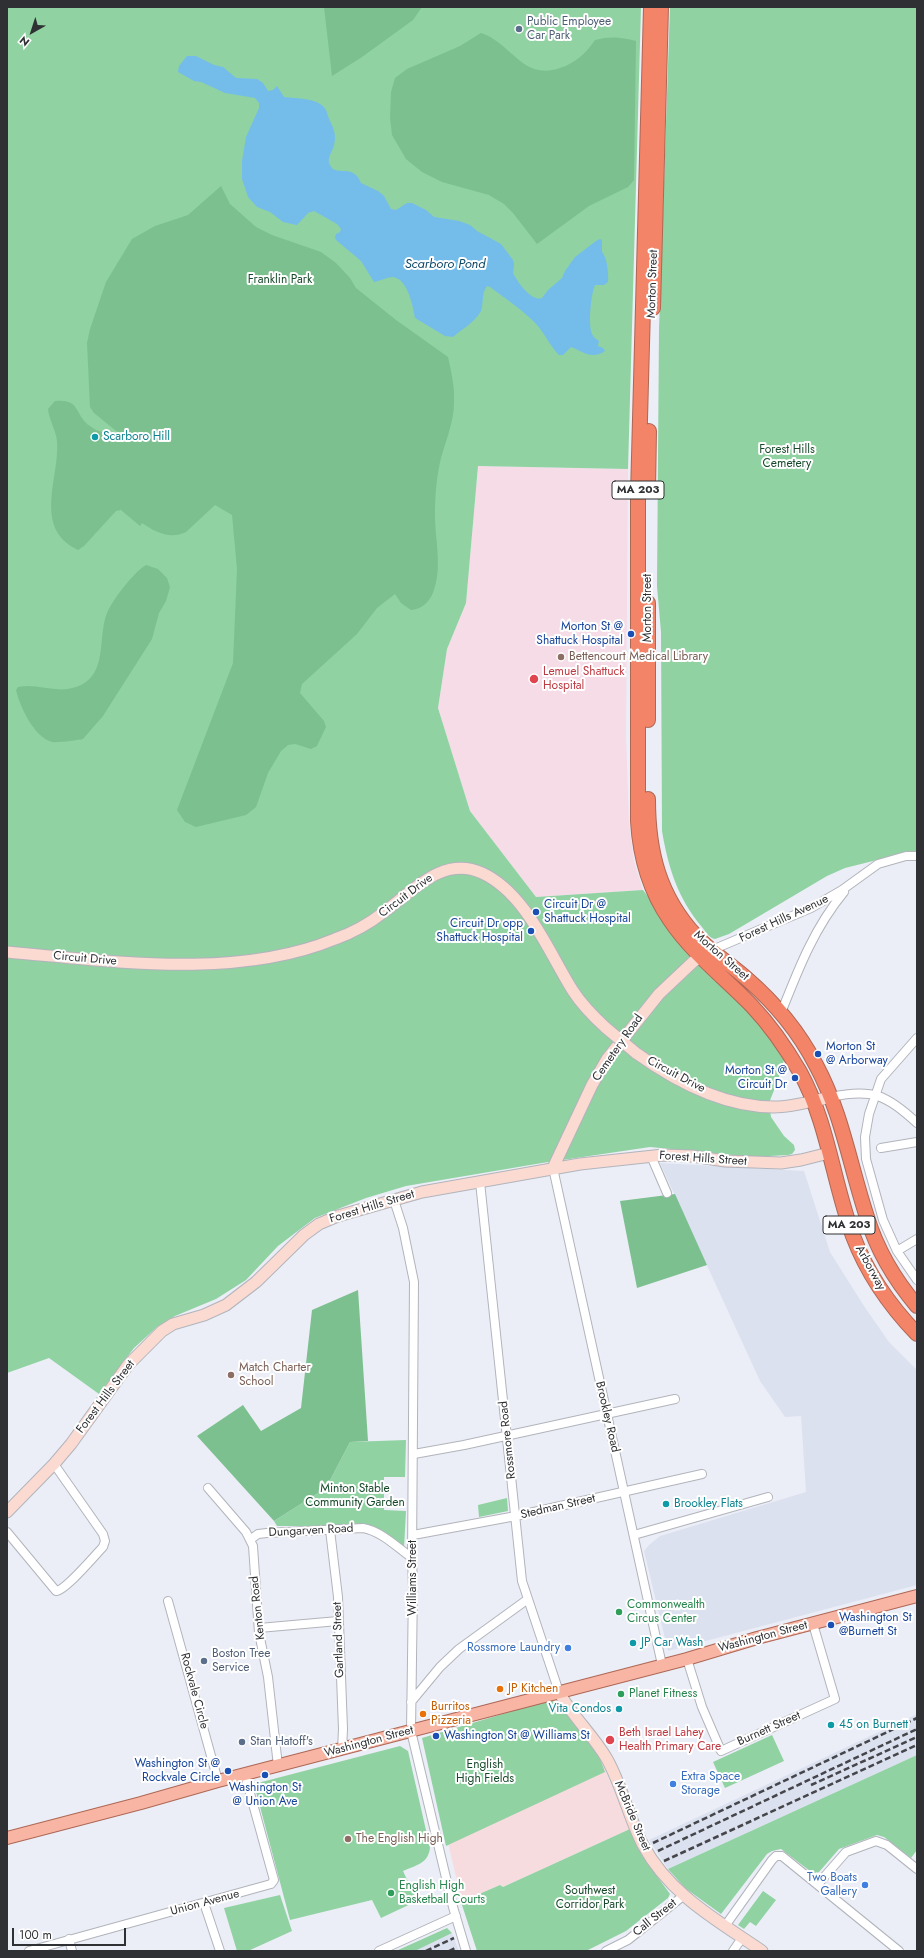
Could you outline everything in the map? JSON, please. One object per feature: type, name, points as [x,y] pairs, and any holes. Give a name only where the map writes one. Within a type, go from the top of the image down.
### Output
[{"type":"highway","name":"Morton Street","points":[[651,7],[638,494],[639,826],[645,868],[658,898],[673,924],[707,953],[754,985],[781,1013],[811,1055],[831,1097]]},
{"type":"highway","name":"Morton Street","points":[[661,7],[648,493],[648,825],[654,861],[669,898],[707,953],[775,1033],[796,1066],[813,1101]]},
{"type":"highway","name":"Arborway","points":[[831,1097],[865,1213],[874,1238],[893,1274],[917,1306]]},
{"type":"highway","name":"Arborway","points":[[813,1101],[848,1220],[863,1259],[882,1293],[917,1334]]},
{"type":"main road","name":"Washington Street","points":[[7,1838],[218,1781],[342,1750],[411,1730],[686,1659],[917,1596]]},
{"type":"street","name":"Forest Hills Avenue","points":[[707,953],[805,911],[833,896],[878,864],[906,856],[917,856]]},
{"type":"street","name":"Circuit Drive","points":[[7,952],[131,963],[204,963],[262,958],[314,946],[346,935],[377,918],[433,875],[447,869],[462,867],[478,871],[494,880],[515,900],[533,924],[579,999],[606,1028],[636,1053],[688,1084],[736,1102],[754,1106],[774,1107],[831,1097]]},
{"type":"street","name":"Forest Hills Avenue","points":[[781,1013],[800,963],[811,942],[833,905],[853,882]]},
{"type":"street","name":"Cemetery Road","points":[[553,1168],[604,1062],[652,1002],[688,966],[707,953]]},
{"type":"street","points":[[917,1038],[884,1074],[875,1094],[866,1126],[866,1159],[884,1220],[898,1251],[917,1280]]},
{"type":"street","points":[[831,1097],[859,1093],[875,1094],[893,1102],[917,1123]]},
{"type":"street","points":[[881,1148],[917,1142]]},
{"type":"street","name":"Forest Hills Street","points":[[7,1512],[54,1464],[71,1444],[128,1365],[162,1331],[173,1324],[204,1315],[226,1305],[256,1282],[304,1235],[319,1224],[338,1216],[427,1191],[553,1168],[652,1156],[692,1156],[725,1161],[781,1163],[829,1153]]},
{"type":"street","points":[[652,1156],[668,1193]]},
{"type":"street","name":"Brookley Road","points":[[553,1168],[662,1665]]},
{"type":"street","name":"Rossmore Road","points":[[480,1182],[522,1581],[559,1692]]},
{"type":"street","name":"Williams Street","points":[[394,1200],[403,1228],[414,1282],[411,1730],[456,1916],[466,1951]]},
{"type":"street","points":[[898,1251],[917,1239]]},
{"type":"street","points":[[414,1454],[422,1454],[674,1399]]},
{"type":"street","points":[[7,1532],[56,1591],[60,1591],[103,1546],[105,1541],[104,1534],[54,1464]]},
{"type":"street","name":"Stedman Street","points":[[413,1535],[516,1516],[702,1474]]},
{"type":"street","points":[[208,1488],[251,1539]]},
{"type":"street","points":[[634,1535],[768,1497]]},
{"type":"street","name":"Dungarven Road","points":[[251,1539],[258,1534],[267,1532],[352,1528],[370,1529],[412,1558]]},
{"type":"street","name":"Gartland Street","points":[[330,1530],[338,1597],[343,1729],[342,1750]]},
{"type":"street","name":"Kenton Road","points":[[251,1539],[253,1546],[259,1628],[268,1677],[278,1766]]},
{"type":"street","points":[[411,1702],[440,1667],[459,1649],[528,1599]]},
{"type":"street","name":"Rockvale Circle","points":[[168,1601],[218,1781]]},
{"type":"street","points":[[259,1628],[338,1620]]},
{"type":"street","name":"Burnett Street","points":[[686,1659],[702,1707],[721,1751],[835,1699],[813,1624]]},
{"type":"street","name":"McBride Street","points":[[559,1692],[564,1701],[591,1734],[608,1762],[641,1840],[664,1877],[682,1896],[762,1951]]},
{"type":"street","name":"Union Avenue","points":[[29,1951],[271,1884],[274,1880],[244,1775]]},
{"type":"street","points":[[818,1884],[841,1855],[876,1841],[887,1845],[917,1869]]},
{"type":"street","points":[[725,1926],[775,1857],[782,1856],[899,1951]]},
{"type":"street","name":"Call Street","points":[[606,1951],[632,1937],[682,1896]]},
{"type":"street","points":[[204,1903],[220,1951]]},
{"type":"street","points":[[379,1951],[456,1916]]},
{"type":"street","points":[[733,1951],[742,1938]]},
{"type":"street","points":[[69,1939],[72,1951]]},
{"type":"shaded area","name":"Lemuel Shattuck Hospital","points":[[478,466],[628,469],[626,734],[629,824],[634,861],[643,890],[536,897],[470,811],[438,708],[447,649],[466,603]]},
{"type":"shaded area","points":[[660,1163],[804,1171],[830,1252],[889,1342],[917,1370],[917,1585],[668,1651],[644,1551],[649,1545],[660,1536],[806,1492],[801,1416],[785,1417],[760,1381]]},
{"type":"shaded area","name":"The English High","points":[[550,1700],[561,1705],[596,1748],[630,1829],[503,1887],[500,1885],[462,1902],[423,1738]]},
{"type":"shaded area","points":[[917,1714],[917,1755],[668,1869],[649,1840]]},
{"type":"shaded area","points":[[452,1933],[459,1951],[415,1951]]},
{"type":"green space","name":"Franklin Park","points":[[7,7],[641,7],[628,469],[478,466],[466,603],[447,649],[438,708],[470,811],[536,897],[643,890],[689,949],[753,1014],[780,1047],[784,1060],[769,1103],[771,1117],[784,1136],[794,1145],[795,1150],[792,1154],[788,1155],[753,1157],[650,1147],[542,1163],[406,1186],[366,1198],[315,1218],[278,1246],[246,1280],[216,1299],[175,1316],[157,1327],[134,1348],[99,1394],[49,1358],[7,1373]]},
{"type":"green space","points":[[324,7],[422,7],[413,20],[362,57],[332,76]]},
{"type":"green space","name":"Forest Hills Cemetery","points":[[670,7],[917,7],[917,859],[901,854],[845,868],[827,876],[729,934],[715,939],[708,934],[694,916],[680,894],[667,857],[662,831],[661,632],[657,586],[659,329]]},
{"type":"green space","points":[[481,33],[492,38],[526,65],[547,71],[566,66],[576,60],[595,40],[616,38],[636,41],[634,180],[628,187],[589,206],[537,244],[513,213],[504,204],[489,195],[442,182],[422,172],[406,159],[392,135],[390,118],[391,92],[395,78],[407,69],[460,46]]},
{"type":"green space","points":[[221,186],[230,204],[256,227],[272,235],[321,252],[336,263],[350,278],[356,288],[396,320],[448,357],[453,385],[454,409],[441,458],[436,484],[435,521],[438,564],[436,585],[432,595],[421,607],[411,610],[401,603],[395,594],[377,608],[357,634],[302,684],[300,693],[324,721],[326,727],[317,746],[311,749],[295,744],[288,745],[281,751],[268,773],[256,807],[246,815],[196,827],[185,822],[177,810],[233,663],[237,569],[232,515],[215,505],[186,532],[168,535],[157,532],[142,523],[140,526],[121,510],[116,511],[84,546],[78,550],[64,541],[56,529],[52,516],[51,501],[57,455],[57,441],[48,409],[55,401],[69,402],[76,408],[85,422],[93,428],[105,433],[120,434],[94,413],[90,407],[87,343],[90,329],[106,282],[132,239],[155,226],[188,215]]},
{"type":"green space","points":[[146,565],[158,569],[167,578],[170,587],[166,601],[159,613],[152,639],[103,716],[83,739],[52,742],[45,739],[34,728],[24,713],[16,690],[18,687],[25,686],[69,689],[86,682],[98,665],[104,623],[110,607],[130,580],[141,568]]},
{"type":"green space","points":[[675,1194],[707,1265],[637,1288],[620,1201]]},
{"type":"green space","points":[[358,1290],[368,1441],[350,1442],[326,1488],[274,1521],[197,1436],[243,1405],[261,1431],[301,1408],[312,1310]]},
{"type":"green space","name":"Minton Stable Community Garden","points":[[406,1440],[405,1477],[384,1477],[384,1510],[406,1511],[404,1548],[351,1526],[277,1526],[274,1521],[326,1488],[350,1442]]},
{"type":"green space","points":[[507,1498],[508,1511],[479,1517],[478,1505]]},
{"type":"green space","name":"English High Fields","points":[[550,1700],[561,1705],[596,1748],[605,1772],[446,1846],[422,1738]]},
{"type":"green space","points":[[772,1735],[784,1761],[725,1788],[713,1762]]},
{"type":"green space","name":"The English High","points":[[400,1746],[408,1751],[430,1848],[427,1858],[424,1861],[403,1871],[417,1901],[381,1918],[372,1900],[290,1920],[254,1784]]},
{"type":"green space","points":[[917,1755],[917,1850],[911,1858],[884,1837],[877,1835],[839,1849],[819,1872],[814,1874],[781,1849],[772,1851],[767,1854],[721,1914],[685,1888],[668,1869]]},
{"type":"green space","name":"Southwest Corridor Park","points":[[630,1829],[643,1857],[670,1894],[668,1898],[626,1931],[586,1951],[477,1951],[461,1902],[500,1885],[503,1887]]},
{"type":"green space","points":[[763,1891],[776,1900],[756,1926],[750,1922],[744,1929],[738,1925]]},
{"type":"green space","points":[[280,1895],[292,1931],[248,1951],[237,1951],[224,1908]]},
{"type":"green space","points":[[447,1928],[452,1933],[415,1951],[396,1951]]},
{"type":"water","name":"Scarboro Pond","points":[[187,56],[196,56],[214,65],[223,67],[236,78],[257,79],[263,83],[268,91],[273,90],[277,86],[284,97],[313,101],[323,106],[335,134],[335,141],[329,160],[333,169],[354,173],[361,183],[378,191],[384,196],[391,209],[396,210],[407,203],[412,203],[426,210],[434,217],[459,221],[470,225],[477,231],[501,244],[513,260],[513,273],[515,277],[525,290],[533,297],[542,298],[548,290],[562,278],[575,257],[596,241],[600,239],[602,240],[602,252],[604,254],[607,266],[608,282],[604,285],[595,285],[591,302],[590,323],[592,335],[599,341],[598,346],[603,348],[605,351],[600,354],[592,355],[571,347],[563,355],[559,355],[532,320],[487,286],[484,292],[482,308],[478,315],[472,322],[453,337],[445,336],[415,318],[409,294],[398,279],[391,277],[374,282],[361,261],[336,240],[336,234],[340,232],[341,229],[337,224],[314,211],[308,213],[297,225],[283,222],[270,212],[257,207],[248,197],[242,179],[242,161],[246,137],[259,108],[259,103],[255,98],[225,93],[201,82],[194,81],[178,72],[179,66]]},
{"type":"railway","points":[[653,1843],[917,1718]]},
{"type":"railway","points":[[658,1851],[917,1729]]},
{"type":"railway","points":[[811,1785],[917,1737]]},
{"type":"railway","points":[[664,1861],[917,1745]]},
{"type":"railway","points":[[426,1951],[454,1938]]},
{"type":"railway","points":[[449,1951],[457,1947]]},
{"type":"place","name":"Public Employee Car Park","points":[[519,29]]},
{"type":"place","name":"Scarboro Hill","points":[[95,437]]},
{"type":"place","name":"Morton St @ Shattuck Hospital","points":[[631,634]]},
{"type":"place","name":"Bettencourt Medical Library","points":[[561,657]]},
{"type":"place","name":"Lemuel Shattuck Hospital","points":[[534,679]]},
{"type":"place","name":"Circuit Dr @ Shattuck Hospital","points":[[536,912]]},
{"type":"place","name":"Circuit Dr opp Shattuck Hospital","points":[[531,931]]},
{"type":"place","name":"Morton St @ Arborway","points":[[818,1054]]},
{"type":"place","name":"Morton St @ Circuit Dr","points":[[795,1078]]},
{"type":"place","name":"Match Charter School","points":[[231,1375]]},
{"type":"place","name":"Brookley Flats","points":[[666,1504]]},
{"type":"place","name":"Commonwealth Circus Center","points":[[619,1612]]},
{"type":"place","name":"Washington St @Burnett St","points":[[831,1625]]},
{"type":"place","name":"JP Car Wash","points":[[633,1643]]},
{"type":"place","name":"Rossmore Laundry","points":[[568,1648]]},
{"type":"place","name":"Boston Tree Service","points":[[204,1661]]},
{"type":"place","name":"JP Kitchen","points":[[500,1689]]},
{"type":"place","name":"Planet Fitness","points":[[621,1694]]},
{"type":"place","name":"Vita Condos","points":[[619,1709]]},
{"type":"place","name":"Burritos Pizzeria","points":[[423,1714]]},
{"type":"place","name":"45 on Burnett","points":[[831,1725]]},
{"type":"place","name":"Washington St @ Williams St","points":[[436,1736]]},
{"type":"place","name":"Beth Israel Lahey Health Primary Care","points":[[610,1740]]},
{"type":"place","name":"Stan Hatoff's","points":[[242,1742]]},
{"type":"place","name":"Washington St @ Rockvale Circle","points":[[228,1771]]},
{"type":"place","name":"Washington St @ Union Ave","points":[[265,1775]]},
{"type":"place","name":"Extra Space Storage","points":[[673,1784]]},
{"type":"place","name":"The English High","points":[[348,1839]]},
{"type":"place","name":"Two Boats Gallery","points":[[865,1885]]},
{"type":"place","name":"English High Basketball Courts","points":[[391,1893]]}]
